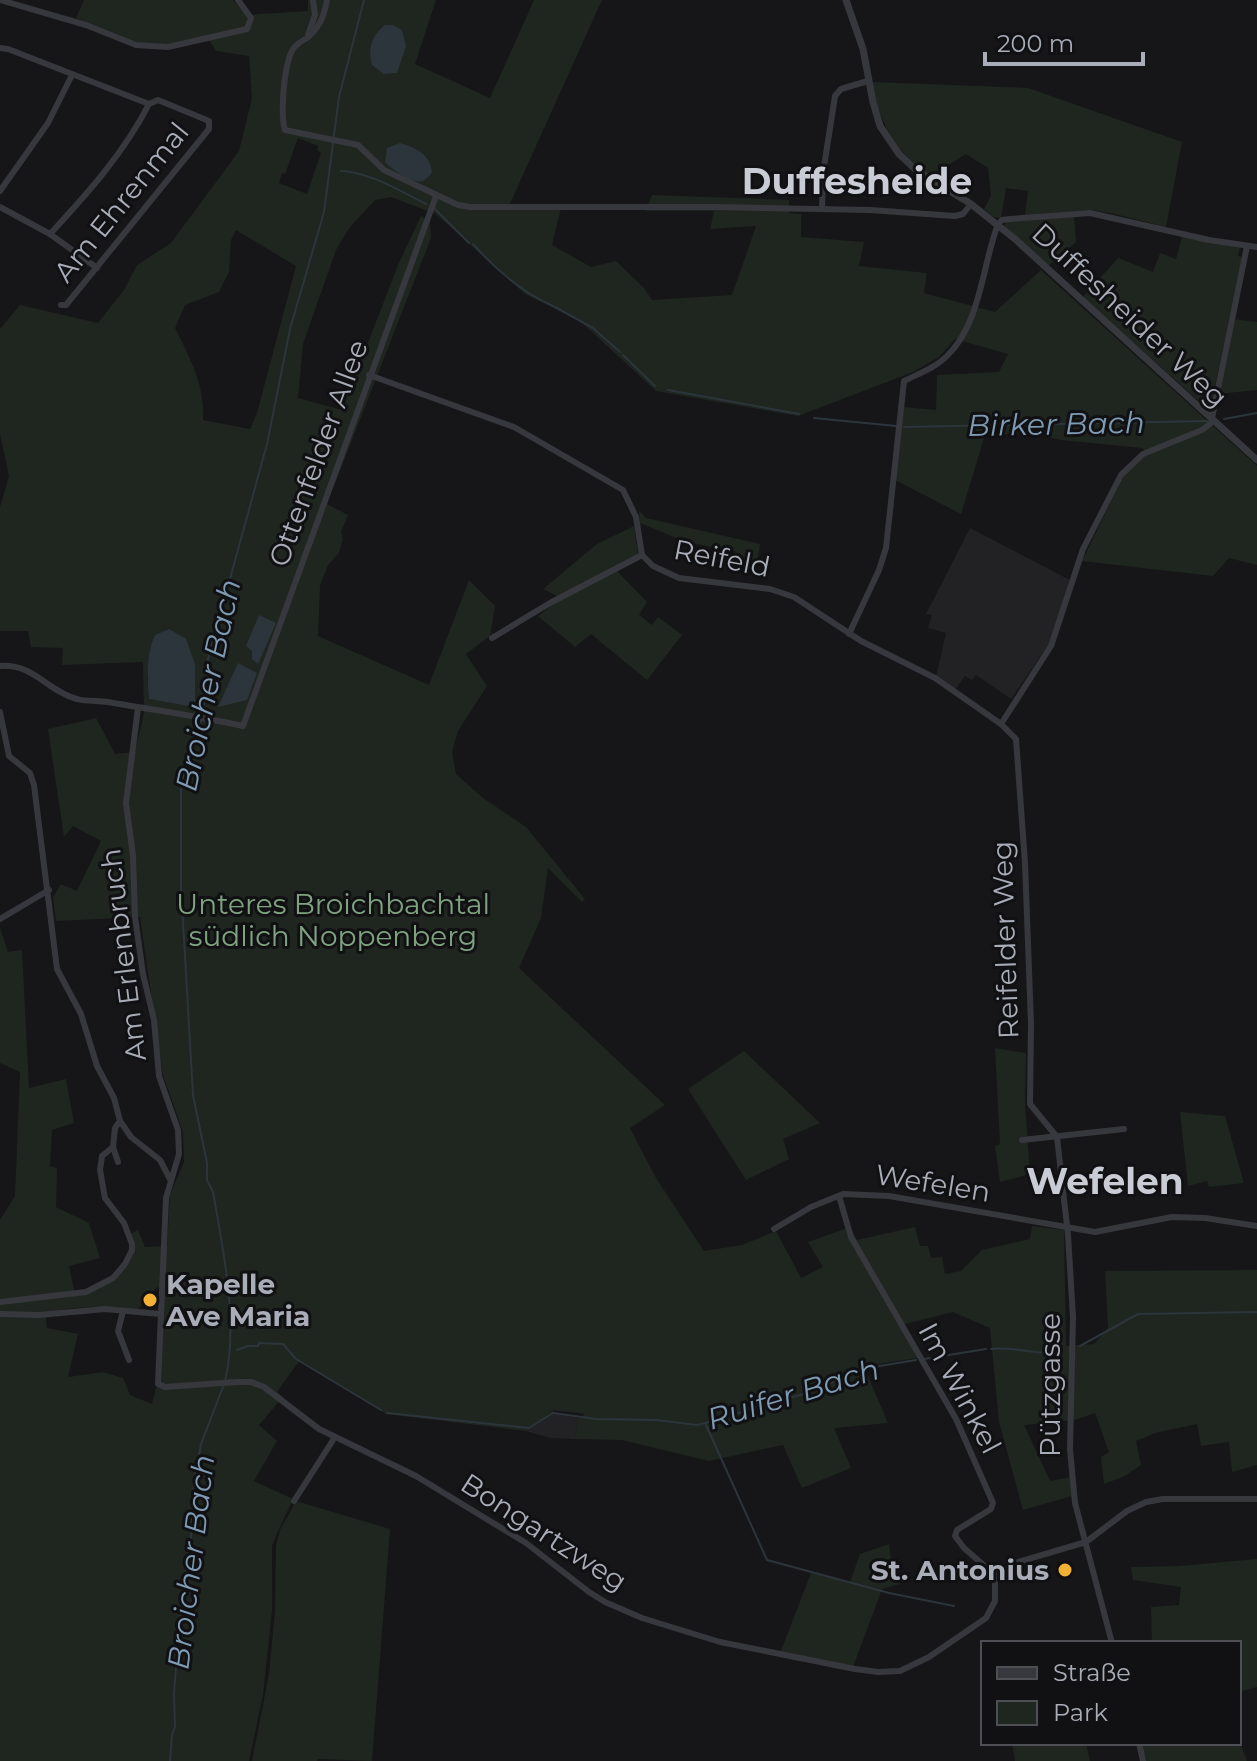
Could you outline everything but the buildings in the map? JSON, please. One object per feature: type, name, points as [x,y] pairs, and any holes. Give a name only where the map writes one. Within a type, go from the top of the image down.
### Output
[{"type":"street","points":[[0,0],[86,25],[136,45],[168,47],[247,29],[251,18],[238,0]]},
{"type":"street","points":[[306,38],[315,15],[313,0]]},
{"type":"street","points":[[327,0],[321,23],[293,47],[290,56],[281,108],[285,130],[358,145],[384,170],[458,205],[822,209],[955,216],[963,214],[971,204]]},
{"type":"street","name":"Duffesheider Weg","points":[[846,0],[863,49],[880,126],[899,154],[916,170],[998,224],[1257,460]]},
{"type":"street","points":[[0,48],[149,104],[139,124],[92,189],[50,234]]},
{"type":"street","points":[[0,191],[48,123],[72,75]]},
{"type":"street","points":[[822,209],[825,150],[835,96],[841,89],[868,81]]},
{"type":"street","name":"Am Ehrenmal","points":[[61,305],[66,305],[209,129],[209,121],[158,100],[149,104]]},
{"type":"street","name":"Ottenfelder Allee","points":[[138,708],[202,716],[243,726],[436,196]]},
{"type":"street","points":[[0,219],[3,210],[50,234],[97,268]]},
{"type":"street","points":[[849,634],[884,558],[904,381],[945,358],[959,340],[984,278],[998,224],[1002,220],[1090,213],[1209,240],[1257,247]]},
{"type":"street","points":[[1001,724],[1051,646],[1083,549],[1121,475],[1143,454],[1202,430],[1212,419],[1247,246]]},
{"type":"street","name":"Reifeld","points":[[369,375],[514,427],[623,490],[636,517],[642,555],[653,566],[679,578],[785,593],[849,634],[926,673],[1012,733]]},
{"type":"street","points":[[492,638],[550,603],[642,555]]},
{"type":"street","points":[[0,666],[21,667],[38,675],[54,691],[74,698],[138,708]]},
{"type":"street","name":"Am Erlenbruch","points":[[138,708],[126,803],[140,961],[154,1020],[159,1076],[178,1130],[178,1165],[166,1198],[158,1384]]},
{"type":"street","points":[[0,712],[9,756],[30,773],[34,785],[57,969],[81,1014],[97,1066],[114,1098],[120,1121],[131,1137],[160,1160],[171,1182]]},
{"type":"street","name":"Reifelder Weg","points":[[1012,733],[1018,744],[1023,804],[1031,1023],[1030,1104],[1057,1137]]},
{"type":"street","points":[[0,919],[49,890]]},
{"type":"street","points":[[118,1162],[113,1147],[115,1128],[120,1121]]},
{"type":"street","points":[[1022,1140],[1124,1129]]},
{"type":"street","points":[[1057,1137],[1066,1225]]},
{"type":"street","points":[[0,1302],[86,1292],[120,1272],[130,1256],[132,1244],[124,1223],[105,1198],[100,1170],[102,1156],[113,1147]]},
{"type":"street","points":[[774,1229],[811,1207],[839,1196]]},
{"type":"street","name":"Wefelen","points":[[839,1196],[889,1196],[1095,1232],[1172,1217],[1205,1218],[1257,1226]]},
{"type":"street","name":"Im Winkel","points":[[839,1196],[851,1237],[956,1419],[993,1503],[991,1509],[957,1530],[955,1536],[995,1575]]},
{"type":"street","name":"Pützgasse","points":[[1066,1225],[1073,1317],[1070,1449],[1075,1503],[1111,1641]]},
{"type":"street","points":[[0,1314],[39,1315],[105,1309],[160,1314]]},
{"type":"street","points":[[123,1311],[118,1331],[119,1343],[129,1360]]},
{"type":"street","name":"Bongartzweg","points":[[158,1384],[165,1387],[251,1382],[264,1387],[319,1429],[416,1476],[526,1543],[589,1592],[642,1618],[720,1642],[878,1672],[900,1671],[914,1666],[986,1618],[995,1601],[995,1575]]},
{"type":"street","points":[[294,1501],[335,1437]]},
{"type":"street","points":[[995,1575],[1015,1563],[1086,1542],[1127,1511],[1146,1502],[1163,1499],[1257,1499]]},
{"type":"shaded area","points":[[385,25],[402,30],[406,46],[397,73],[384,74],[372,65],[372,43]]},
{"type":"shaded area","points":[[400,143],[425,156],[432,172],[425,180],[407,178],[385,162],[387,148]]},
{"type":"shaded area","points":[[970,528],[1070,580],[1049,644],[1011,699],[976,675],[972,680],[965,676],[955,690],[936,677],[946,633],[928,628],[932,615],[926,614]]},
{"type":"shaded area","points":[[259,615],[276,623],[258,664],[246,646]]},
{"type":"shaded area","points":[[169,629],[186,639],[195,664],[193,707],[149,699],[148,666],[152,643],[155,635]]},
{"type":"shaded area","points":[[238,663],[257,673],[247,700],[218,707]]},
{"type":"shaded area","points":[[553,1414],[578,1418],[575,1439],[550,1438],[526,1431]]},
{"type":"green space","name":"Unteres Broichbachtal südlich Noppenberg","points":[[84,0],[233,0],[247,15],[308,11],[308,0],[436,0],[415,64],[490,98],[534,0],[602,0],[508,208],[561,208],[552,245],[591,267],[616,261],[652,300],[732,295],[756,226],[710,229],[714,211],[646,211],[652,195],[789,200],[789,213],[801,214],[801,237],[864,242],[859,266],[927,273],[924,293],[995,312],[1041,270],[1257,466],[1257,565],[1229,558],[1213,576],[1082,561],[1123,477],[1148,453],[1142,448],[1061,440],[1030,433],[985,435],[961,514],[895,480],[903,407],[936,410],[937,375],[999,372],[1008,354],[955,339],[939,357],[913,372],[798,416],[656,391],[580,321],[525,294],[436,214],[391,197],[375,200],[350,227],[336,250],[303,344],[298,398],[342,410],[398,265],[421,216],[430,222],[431,238],[327,504],[348,515],[341,532],[343,539],[339,553],[328,565],[320,586],[318,636],[429,685],[469,580],[495,606],[490,636],[466,654],[487,686],[458,731],[452,752],[456,774],[483,798],[526,827],[585,899],[582,902],[548,868],[541,918],[519,968],[665,1105],[630,1128],[656,1178],[704,1251],[742,1245],[776,1231],[801,1278],[823,1267],[808,1242],[850,1227],[857,1240],[915,1227],[920,1246],[928,1246],[931,1258],[942,1257],[945,1274],[961,1271],[982,1250],[1030,1239],[1032,1226],[1064,1230],[1066,1346],[1094,1344],[1108,1328],[1105,1271],[1257,1270],[1257,1465],[1232,1472],[1229,1442],[1201,1446],[1197,1424],[1155,1433],[1136,1441],[1141,1465],[1125,1476],[1104,1484],[1101,1457],[1109,1452],[1095,1413],[1075,1420],[1024,1425],[1050,1481],[1071,1477],[1072,1496],[1023,1510],[999,1422],[990,1328],[953,1312],[901,1325],[917,1358],[858,1367],[865,1369],[888,1423],[834,1428],[851,1468],[802,1488],[783,1445],[709,1461],[622,1440],[575,1439],[578,1418],[585,1414],[553,1410],[553,1414],[526,1431],[386,1414],[299,1361],[277,1392],[283,1397],[259,1425],[277,1441],[254,1481],[293,1499],[272,1545],[272,1610],[263,1695],[249,1761],[0,1761],[0,1220],[15,1196],[20,1072],[0,1063],[0,928],[8,952],[22,950],[29,1088],[66,1079],[74,1123],[52,1130],[50,1166],[57,1168],[56,1207],[89,1223],[100,1258],[69,1266],[75,1294],[96,1287],[115,1274],[132,1248],[127,1236],[138,1230],[145,1247],[167,1246],[170,1195],[184,1162],[183,1132],[163,1075],[140,917],[56,921],[53,897],[61,884],[77,891],[101,841],[73,826],[64,837],[48,729],[96,718],[115,754],[135,752],[144,713],[143,662],[62,665],[63,648],[31,647],[28,631],[0,631],[0,507],[9,476],[0,434],[0,329],[20,305],[98,323],[124,290],[137,265],[171,243],[239,151],[252,98],[249,56],[216,51],[207,37],[168,45],[136,42],[76,18]],"holes":[[[298,138],[318,146],[317,150],[321,153],[307,194],[279,183],[282,173],[285,174]],[[236,230],[296,266],[250,429],[203,420],[199,383],[175,328],[185,305],[219,292],[229,272],[231,240]],[[151,646],[192,707],[149,699],[147,677]],[[164,1286],[160,1386],[156,1388],[152,1404],[130,1395],[123,1378],[103,1372],[68,1377],[78,1334],[47,1328],[45,1312],[91,1307],[137,1310],[156,1288]]]},
{"type":"green space","points":[[872,82],[1028,88],[1182,142],[1166,227],[1091,210],[1025,215],[1028,191],[1006,188],[1001,218],[994,217],[984,209],[991,196],[988,168],[966,154],[932,176],[919,167],[891,136],[879,111]]},
{"type":"green space","points":[[1074,216],[1076,242],[1048,266],[1004,226],[1006,222]]},
{"type":"green space","points":[[1182,237],[1240,247],[1238,256],[1242,257],[1210,411],[1083,297],[1118,258],[1153,272],[1160,253],[1176,259]]},
{"type":"green space","points":[[1233,319],[1257,322],[1257,390],[1218,394]]},
{"type":"green space","points":[[639,511],[646,518],[760,544],[757,564],[735,560],[735,551],[686,542],[640,523]]},
{"type":"green space","points":[[634,526],[638,554],[615,569],[647,602],[639,615],[652,625],[658,617],[682,635],[647,680],[591,634],[575,647],[538,616],[561,598],[543,589],[597,544]]},
{"type":"green space","points":[[995,1048],[1026,1053],[1025,1104],[1030,1174],[1000,1182],[995,1146],[1000,1144]]},
{"type":"green space","points":[[744,1051],[820,1123],[783,1139],[789,1159],[746,1180],[688,1089]]},
{"type":"green space","points":[[1180,1112],[1225,1116],[1244,1183],[1209,1187],[1207,1181],[1188,1186]]},
{"type":"green space","points":[[296,1501],[390,1529],[372,1761],[252,1761],[269,1674],[275,1611],[276,1546],[280,1530]]},
{"type":"green space","points":[[889,1544],[892,1567],[900,1584],[882,1589],[853,1667],[781,1651],[811,1573],[850,1582],[860,1554]]},
{"type":"green space","points":[[1257,1559],[1257,1687],[1241,1691],[1241,1641],[1152,1641],[1151,1607],[1179,1605],[1181,1587],[1133,1580],[1131,1567]]},
{"type":"green space","points":[[1012,1745],[1086,1745],[1090,1761],[1015,1761]]},
{"type":"green space","points":[[1142,1745],[1241,1745],[1247,1761],[1146,1761]]},
{"type":"waterway","name":"Broicher Bach","points":[[203,715],[208,659],[267,444],[290,329],[324,212],[339,97],[364,0]]},
{"type":"waterway","name":"Birker Bach","points":[[341,171],[374,178],[426,204]]},
{"type":"waterway","name":"Birker Bach","points":[[435,209],[469,243]]},
{"type":"waterway","name":"Birker Bach","points":[[473,244],[510,280],[553,306]]},
{"type":"waterway","name":"Birker Bach","points":[[555,307],[593,328],[620,352]]},
{"type":"waterway","name":"Birker Bach","points":[[623,355],[655,386]]},
{"type":"waterway","name":"Birker Bach","points":[[668,390],[799,414]]},
{"type":"waterway","name":"Birker Bach","points":[[1224,419],[1257,413]]},
{"type":"waterway","name":"Birker Bach","points":[[814,418],[896,426]]},
{"type":"waterway","name":"Birker Bach","points":[[904,427],[1207,421]]},
{"type":"waterway","name":"Broicher Bach","points":[[201,721],[181,787],[181,887],[193,1095],[228,1286],[230,1335],[225,1381]]},
{"type":"waterway","name":"Ruifer Bach","points":[[1080,1346],[1138,1314],[1257,1312]]},
{"type":"waterway","name":"Ruifer Bach","points":[[237,1350],[258,1346],[259,1343],[283,1344],[296,1359],[381,1410]]},
{"type":"waterway","name":"Ruifer Bach","points":[[924,1359],[986,1349]]},
{"type":"waterway","name":"Ruifer Bach","points":[[991,1349],[1059,1351]]},
{"type":"waterway","name":"Ruifer Bach","points":[[387,1413],[529,1428],[553,1413],[596,1419],[657,1420],[697,1425],[821,1388],[855,1370],[916,1360]]},
{"type":"waterway","name":"Broicher Bach","points":[[170,1761],[175,1727],[174,1693],[181,1603],[191,1539],[194,1482],[201,1444],[223,1387]]},
{"type":"waterway","points":[[706,1425],[767,1560],[889,1593],[954,1606]]},
{"type":"place","name":"Kapelle Ave Maria","points":[[150,1300]]},
{"type":"place","name":"St. Antonius","points":[[1065,1570]]},
{"type":"district","name":"Duffesheide","points":[[857,181]]},
{"type":"district","name":"Wefelen","points":[[1105,1181]]}]
